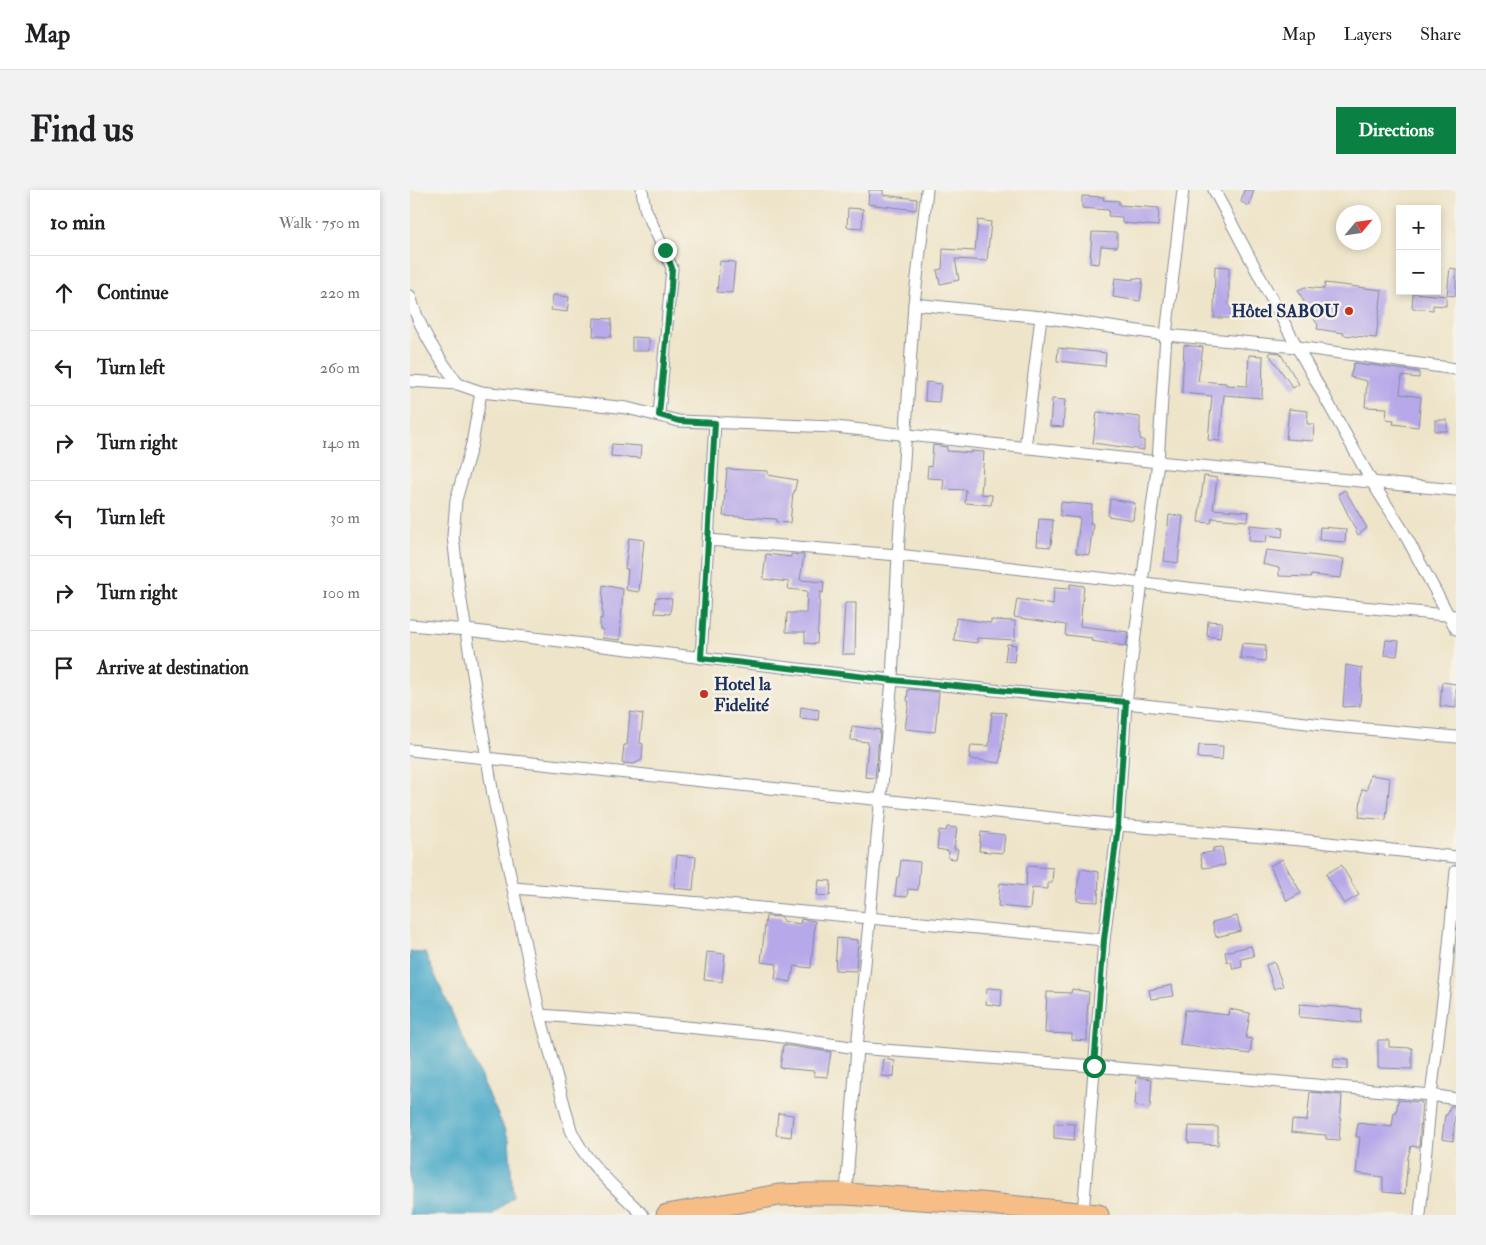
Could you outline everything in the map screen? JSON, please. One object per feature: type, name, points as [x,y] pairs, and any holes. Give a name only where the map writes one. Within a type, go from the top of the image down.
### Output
[{"type":"highway","points":[[668,1215],[716,1205],[778,1196],[810,1194],[846,1194],[980,1203],[1091,1214]]},
{"type":"street","points":[[642,190],[645,208],[672,268],[659,415]]},
{"type":"street","points":[[846,1194],[892,680],[914,304],[927,190]]},
{"type":"street","points":[[1091,1214],[1094,1066],[1104,940],[1118,825],[1126,702],[1158,462],[1166,335],[1183,190]]},
{"type":"street","points":[[1214,190],[1296,347],[1372,482],[1452,615],[1456,628]]},
{"type":"street","points":[[410,296],[431,346],[458,384]]},
{"type":"street","points":[[914,304],[1041,317],[1166,335],[1296,347],[1456,369]]},
{"type":"street","points":[[1025,448],[1041,317]]},
{"type":"street","points":[[410,381],[458,384],[481,392],[627,408],[679,421],[835,427],[1158,462],[1456,490]]},
{"type":"street","points":[[481,392],[472,444],[456,500],[453,536],[493,795],[540,1015],[571,1130],[578,1146],[588,1160],[643,1215]]},
{"type":"street","points":[[701,658],[715,423]]},
{"type":"street","points":[[708,540],[898,555],[1141,583],[1452,615]]},
{"type":"street","points":[[410,625],[892,680],[1126,702],[1333,726],[1456,737]]},
{"type":"street","points":[[410,750],[1118,825],[1301,840],[1456,857]]},
{"type":"street","points":[[1420,1215],[1431,1095],[1451,976],[1456,872]]},
{"type":"street","points":[[513,888],[741,906],[1104,940]]},
{"type":"street","points":[[540,1015],[768,1034],[858,1048],[1094,1066],[1431,1095],[1456,1099]]},
{"type":"water","points":[[410,952],[425,953],[509,1139],[513,1197],[492,1215],[410,1215]]},
{"type":"building","points":[[869,190],[883,190],[883,195],[917,199],[916,210],[868,204]]},
{"type":"building","points":[[1244,190],[1254,190],[1249,206],[1241,202]]},
{"type":"building","points":[[1082,196],[1104,197],[1103,200],[1119,201],[1119,205],[1159,208],[1158,226],[1122,223],[1122,217],[1108,216],[1109,210],[1082,208]]},
{"type":"building","points":[[848,208],[863,209],[862,228],[847,227]]},
{"type":"building","points":[[978,220],[991,222],[987,261],[955,259],[959,280],[940,284],[937,270],[942,269],[943,249],[975,251]]},
{"type":"building","points":[[1092,232],[1117,233],[1117,247],[1101,246],[1099,264],[1090,263]]},
{"type":"building","points":[[720,261],[735,262],[732,293],[717,292]]},
{"type":"building","points":[[1215,266],[1229,267],[1229,307],[1245,307],[1245,318],[1214,318]]},
{"type":"building","points":[[1450,268],[1456,269],[1456,296],[1447,295]]},
{"type":"building","points":[[1115,278],[1143,279],[1140,301],[1113,297]]},
{"type":"building","points":[[1325,283],[1382,290],[1376,338],[1343,335],[1344,333],[1317,329],[1318,325],[1298,290],[1305,287],[1324,289]]},
{"type":"building","points":[[553,295],[569,297],[567,312],[551,310]]},
{"type":"building","points":[[1413,295],[1446,296],[1446,306],[1433,305],[1433,310],[1412,308]]},
{"type":"building","points":[[594,318],[612,319],[611,337],[593,336]]},
{"type":"building","points":[[632,337],[649,338],[649,351],[632,351]]},
{"type":"building","points":[[1184,345],[1203,347],[1198,381],[1226,383],[1226,385],[1247,386],[1249,355],[1263,356],[1262,398],[1224,395],[1220,441],[1208,440],[1212,396],[1182,393]]},
{"type":"building","points":[[1058,348],[1106,353],[1105,366],[1057,361]]},
{"type":"building","points":[[1271,352],[1280,353],[1299,384],[1293,388],[1269,354]]},
{"type":"building","points":[[1354,363],[1419,372],[1419,378],[1402,376],[1400,394],[1421,397],[1418,427],[1393,424],[1394,421],[1386,420],[1387,408],[1365,407],[1367,381],[1350,377]]},
{"type":"building","points":[[926,382],[941,384],[939,402],[925,401]]},
{"type":"building","points":[[1052,399],[1065,400],[1063,427],[1050,426]]},
{"type":"building","points":[[1289,409],[1308,411],[1307,424],[1314,424],[1313,441],[1286,439]]},
{"type":"building","points":[[1097,412],[1140,417],[1140,439],[1144,440],[1144,450],[1093,443]]},
{"type":"building","points":[[1435,420],[1447,420],[1447,431],[1435,431]]},
{"type":"building","points":[[612,444],[641,446],[640,458],[611,456]]},
{"type":"building","points":[[933,445],[947,447],[947,451],[984,452],[981,494],[992,495],[991,505],[965,503],[966,490],[943,489],[944,479],[927,478],[928,466],[931,467]]},
{"type":"building","points":[[727,469],[768,471],[768,475],[797,480],[793,493],[790,523],[776,522],[776,519],[723,516]]},
{"type":"building","points":[[1204,476],[1217,478],[1213,509],[1249,512],[1248,521],[1212,518],[1211,523],[1198,522]]},
{"type":"building","points":[[1345,490],[1367,528],[1358,535],[1338,494]]},
{"type":"building","points":[[1110,499],[1135,503],[1133,520],[1108,516]]},
{"type":"building","points":[[1061,502],[1092,505],[1090,523],[1093,524],[1089,555],[1076,553],[1080,518],[1060,516]]},
{"type":"building","points":[[1169,515],[1183,516],[1178,563],[1164,561]]},
{"type":"building","points":[[1039,519],[1053,520],[1051,547],[1037,546]]},
{"type":"building","points":[[1250,525],[1283,528],[1282,537],[1267,535],[1266,542],[1249,541]]},
{"type":"building","points":[[1320,527],[1346,529],[1345,542],[1319,540]]},
{"type":"building","points":[[629,538],[644,540],[639,592],[626,590],[628,569],[625,569]]},
{"type":"building","points":[[1266,550],[1344,559],[1341,578],[1311,575],[1311,577],[1279,576],[1279,568],[1263,564]]},
{"type":"building","points":[[766,554],[791,557],[791,554],[804,555],[800,580],[824,582],[823,593],[820,592],[817,644],[805,643],[805,632],[786,632],[787,613],[806,613],[807,591],[788,589],[789,582],[763,579]]},
{"type":"building","points":[[1070,584],[1084,586],[1080,626],[1128,632],[1126,646],[1091,641],[1092,638],[1065,635],[1066,625],[1014,617],[1017,599],[1053,605],[1054,588],[1070,589]]},
{"type":"building","points":[[603,585],[623,589],[620,640],[602,638],[603,630],[600,629],[600,618],[602,619]]},
{"type":"building","points":[[656,597],[672,599],[670,614],[655,613]]},
{"type":"building","points":[[845,603],[856,603],[855,654],[842,654]]},
{"type":"building","points":[[956,618],[991,623],[991,620],[1015,621],[1015,640],[977,638],[977,643],[954,640]]},
{"type":"building","points":[[1208,621],[1222,622],[1220,638],[1207,636]]},
{"type":"building","points":[[1386,640],[1399,641],[1397,656],[1384,655]]},
{"type":"building","points":[[1242,643],[1266,645],[1265,661],[1240,658]]},
{"type":"building","points":[[1007,644],[1016,645],[1014,662],[1005,661]]},
{"type":"building","points":[[1346,665],[1362,668],[1360,706],[1343,707]]},
{"type":"building","points":[[1442,682],[1456,684],[1456,708],[1440,706]]},
{"type":"building","points":[[908,689],[939,692],[935,732],[905,729],[909,701],[907,701]]},
{"type":"building","points":[[801,707],[819,710],[818,720],[800,718]]},
{"type":"building","points":[[630,712],[643,714],[640,743],[643,744],[642,760],[634,764],[622,763],[624,745],[627,745]]},
{"type":"building","points":[[992,712],[1006,713],[1000,763],[969,759],[971,745],[989,746]]},
{"type":"building","points":[[852,726],[880,730],[875,778],[865,777],[868,742],[851,740]]},
{"type":"building","points":[[1199,745],[1223,746],[1222,760],[1198,758]]},
{"type":"building","points":[[1370,775],[1390,778],[1386,820],[1359,817],[1362,789],[1367,790]]},
{"type":"building","points":[[947,827],[957,828],[954,849],[958,849],[956,859],[948,858],[949,851],[937,849],[939,830],[946,831]]},
{"type":"building","points":[[981,832],[1005,835],[1003,853],[979,851]]},
{"type":"building","points":[[1222,847],[1225,865],[1203,868],[1200,854],[1213,852],[1213,848]]},
{"type":"building","points":[[677,855],[696,857],[693,890],[674,888]]},
{"type":"building","points":[[1282,859],[1301,893],[1287,901],[1270,866]]},
{"type":"building","points":[[901,860],[920,862],[918,890],[908,889],[907,897],[895,896]]},
{"type":"building","points":[[1341,865],[1359,895],[1344,904],[1326,874]]},
{"type":"building","points":[[1027,866],[1053,868],[1052,883],[1048,883],[1048,889],[1032,888],[1030,909],[998,906],[1000,883],[1026,886]]},
{"type":"building","points":[[1081,869],[1099,872],[1098,902],[1077,901]]},
{"type":"building","points":[[819,880],[831,881],[830,896],[817,895]]},
{"type":"building","points":[[766,916],[782,917],[782,921],[800,924],[801,919],[815,921],[811,968],[794,966],[791,982],[775,979],[777,964],[761,962]]},
{"type":"building","points":[[1237,916],[1241,931],[1216,937],[1212,922]]},
{"type":"building","points":[[837,938],[858,940],[856,971],[835,970]]},
{"type":"building","points":[[1251,946],[1254,956],[1241,959],[1242,967],[1233,969],[1231,961],[1227,962],[1225,952]]},
{"type":"building","points":[[707,952],[725,954],[722,982],[704,980]]},
{"type":"building","points":[[1274,962],[1283,986],[1274,989],[1266,965]]},
{"type":"building","points":[[1172,985],[1174,996],[1151,999],[1149,990]]},
{"type":"building","points":[[987,988],[1002,989],[1001,1006],[986,1004]]},
{"type":"building","points":[[1072,989],[1089,992],[1087,1041],[1072,1040],[1072,1034],[1045,1033],[1047,992],[1071,993]]},
{"type":"building","points":[[1300,1004],[1361,1009],[1360,1023],[1299,1017]]},
{"type":"building","points":[[1229,1009],[1250,1013],[1246,1038],[1252,1039],[1250,1054],[1180,1045],[1185,1010],[1228,1015]]},
{"type":"building","points":[[1378,1040],[1389,1040],[1389,1047],[1412,1048],[1412,1069],[1378,1068]]},
{"type":"building","points":[[783,1045],[831,1052],[827,1077],[814,1076],[814,1071],[780,1068]]},
{"type":"building","points":[[884,1059],[895,1061],[894,1077],[882,1076]]},
{"type":"building","points":[[1334,1059],[1348,1060],[1348,1069],[1333,1068]]},
{"type":"building","points":[[1137,1077],[1152,1079],[1150,1108],[1135,1106]]},
{"type":"building","points":[[1310,1092],[1342,1095],[1339,1140],[1326,1139],[1326,1135],[1291,1132],[1292,1120],[1307,1121]]},
{"type":"building","points":[[1398,1100],[1422,1102],[1419,1147],[1411,1146],[1408,1157],[1405,1194],[1383,1192],[1383,1177],[1356,1173],[1360,1137],[1356,1137],[1358,1123],[1392,1127]]},
{"type":"building","points":[[1450,1106],[1456,1106],[1453,1141],[1442,1139],[1445,1115],[1447,1115]]},
{"type":"building","points":[[778,1113],[793,1115],[791,1137],[776,1135]]},
{"type":"building","points":[[1054,1123],[1075,1124],[1074,1140],[1054,1138]]},
{"type":"building","points":[[1189,1126],[1218,1127],[1218,1145],[1188,1143]]},
{"type":"place","name":"Hôtel SABOU","points":[[1349,311]]},
{"type":"place","name":"Hotel la Fidelité","points":[[704,694]]},
{"type":"route","points":[[665,250],[672,268],[659,415],[679,421],[715,423],[701,658],[892,680],[1126,702],[1118,825],[1104,940],[1094,1066]]}]
